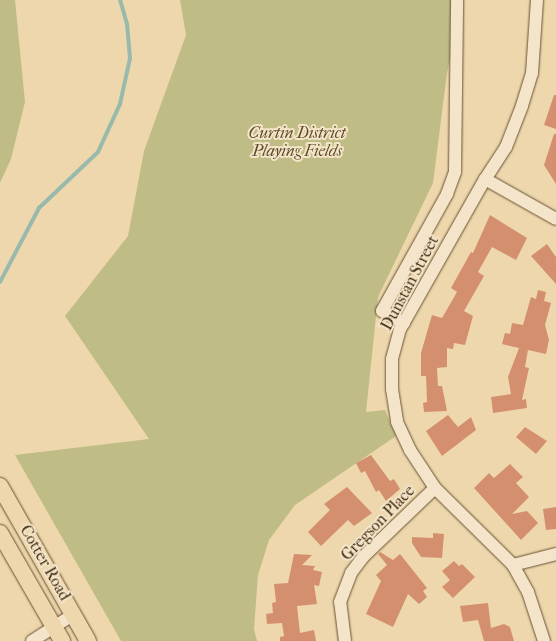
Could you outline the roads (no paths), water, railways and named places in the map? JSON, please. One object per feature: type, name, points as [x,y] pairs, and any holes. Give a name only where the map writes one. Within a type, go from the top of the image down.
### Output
[{"type":"main road","name":"Cotter Road","points":[[0,486],[88,641]]},
{"type":"main road","name":"Cotter Road","points":[[0,533],[59,634]]},
{"type":"street","points":[[404,323],[382,311],[447,194],[455,172],[457,0]]},
{"type":"street","name":"Dunstan Street","points":[[537,0],[532,73],[506,147],[485,179],[404,323],[392,359],[397,422],[435,488],[513,565],[528,592],[544,641]]},
{"type":"street","points":[[485,179],[556,219]]},
{"type":"street","name":"Gregson Place","points":[[345,641],[340,602],[350,573],[364,556],[435,488]]},
{"type":"street","points":[[513,565],[556,554]]},
{"type":"street","points":[[32,641],[59,634],[74,614]]},
{"type":"waterway","points":[[0,282],[39,208],[98,152],[120,104],[130,58],[127,24],[120,0]]},
{"type":"park label","name":"Curtin District Playing Fields","points":[[297,142]]}]
